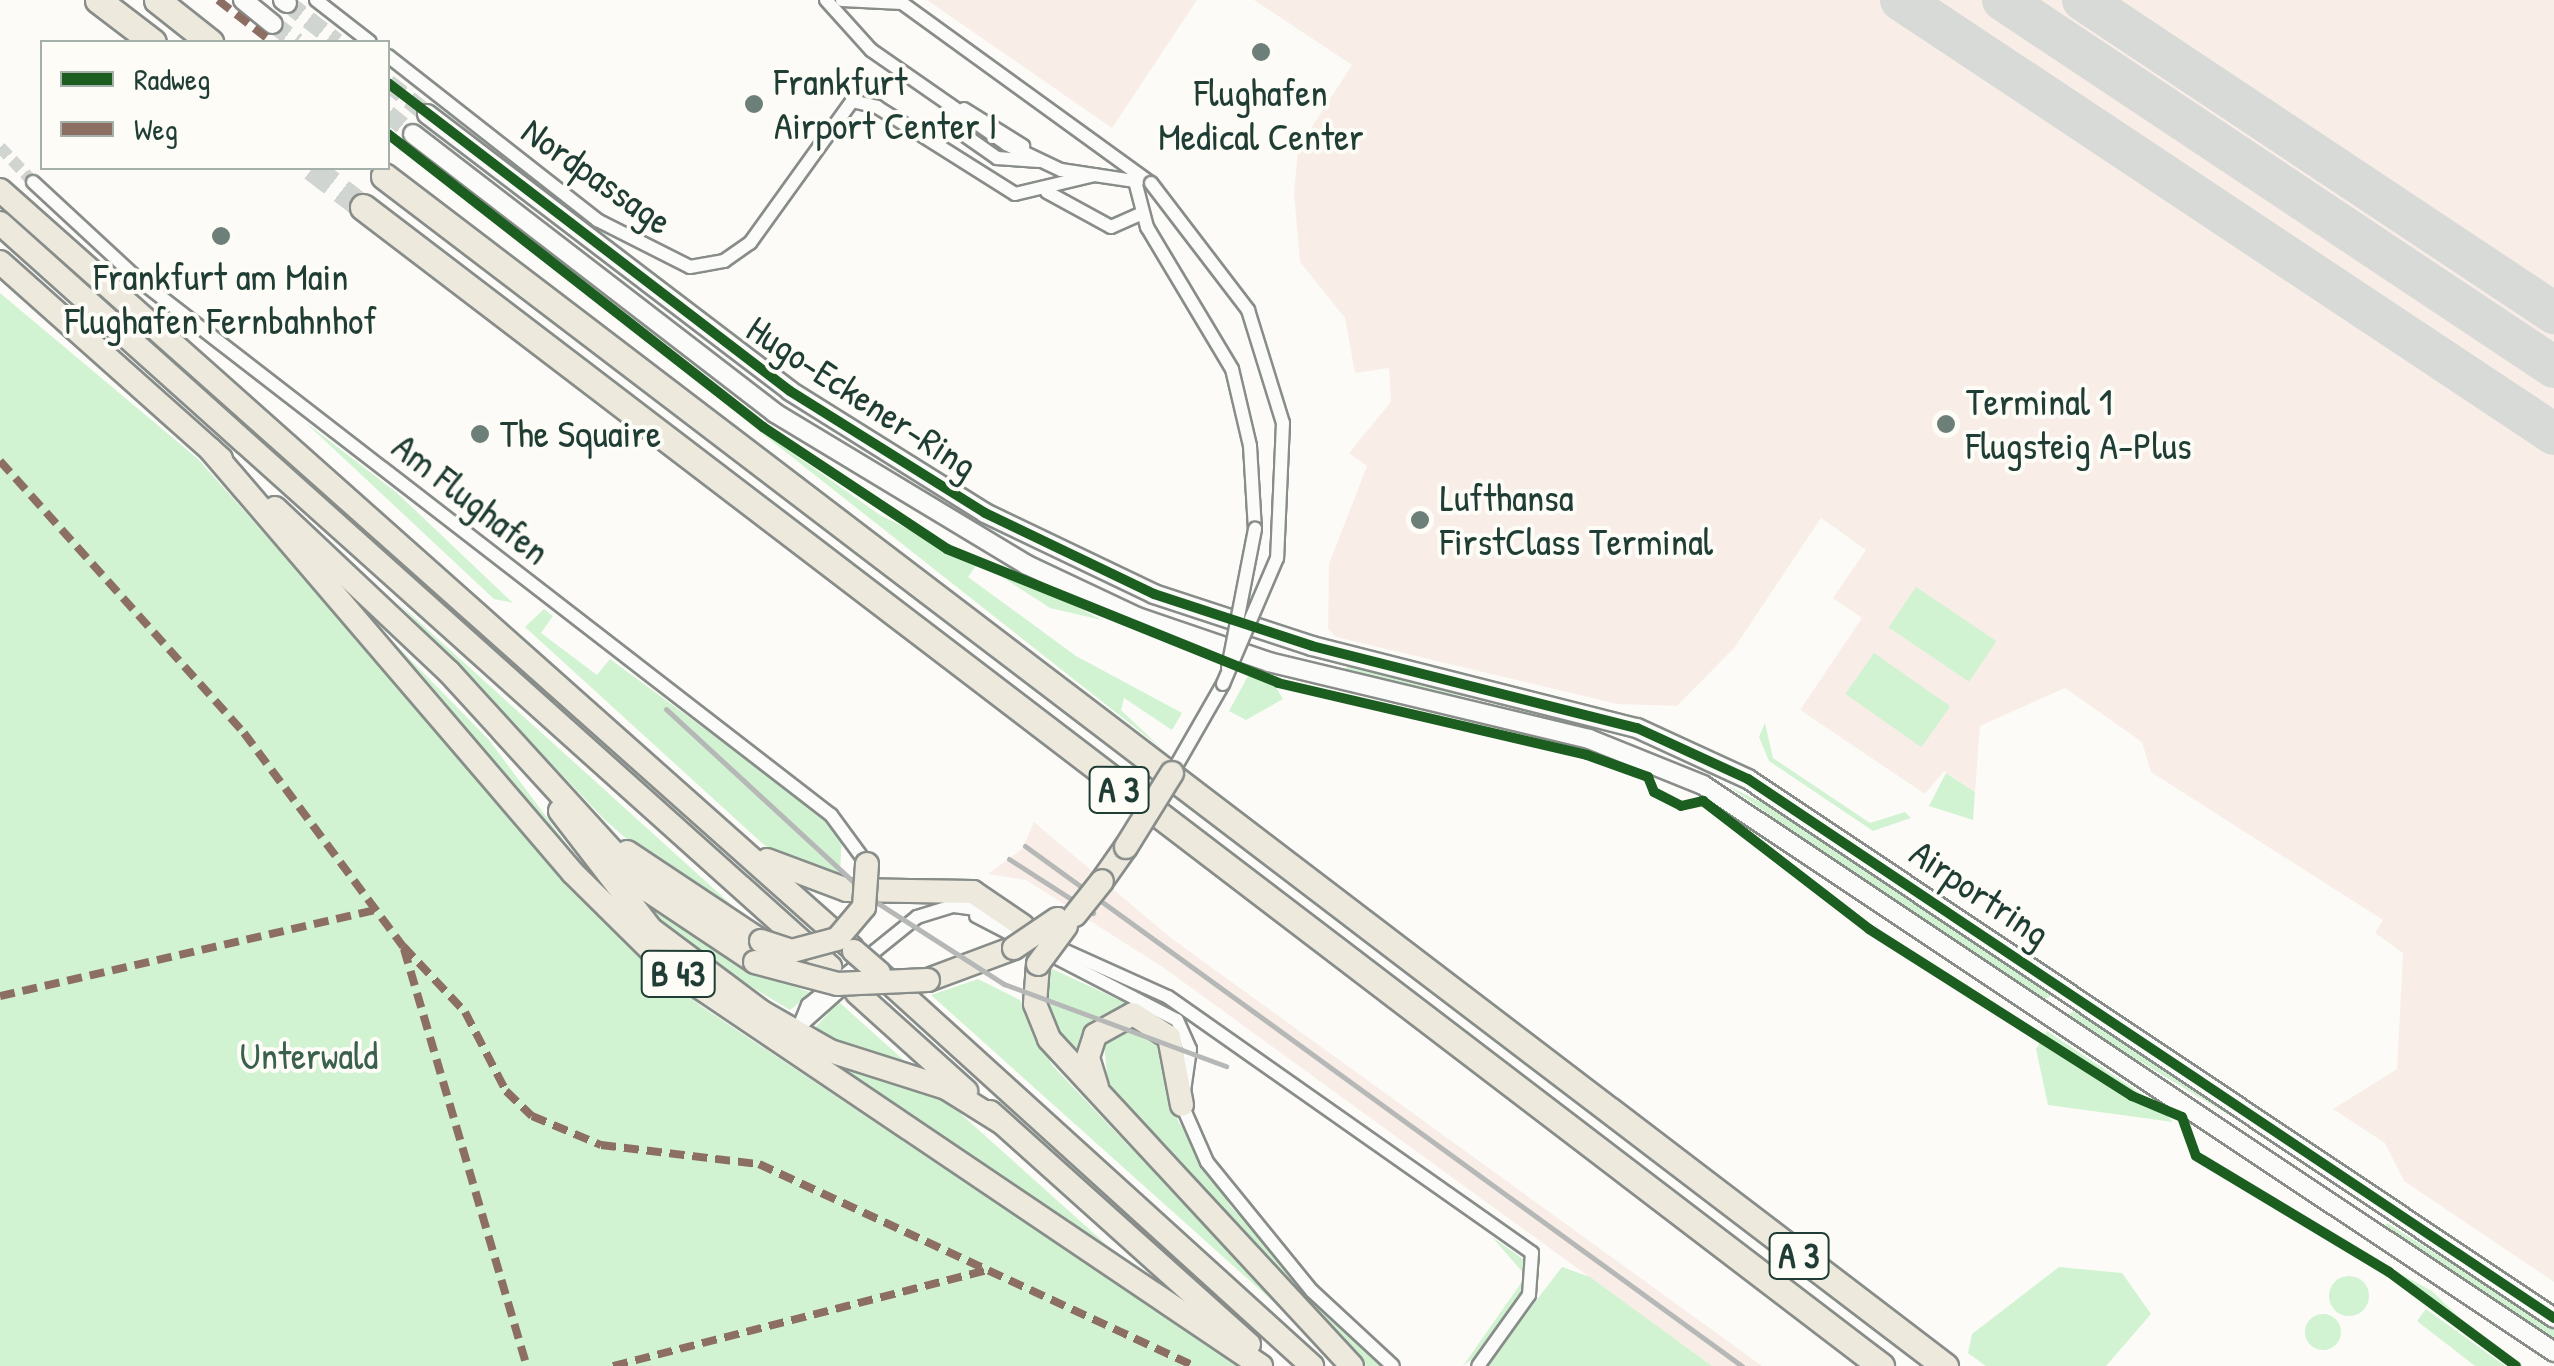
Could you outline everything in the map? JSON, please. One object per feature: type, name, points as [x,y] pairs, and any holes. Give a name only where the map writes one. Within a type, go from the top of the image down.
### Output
[{"type":"highway","points":[[98,0],[150,40]]},
{"type":"highway","points":[[157,0],[207,40]]},
{"type":"highway","name":"A 3","points":[[384,176],[1945,1366]]},
{"type":"highway","points":[[0,190],[726,835],[1312,1366]]},
{"type":"highway","name":"A 3","points":[[362,207],[1881,1366]]},
{"type":"highway","points":[[0,223],[1275,1366]]},
{"type":"highway","name":"B 43","points":[[0,262],[410,633],[569,806],[676,914],[837,984],[928,980],[1071,914]]},
{"type":"highway","name":"B 43","points":[[210,449],[573,872],[665,964],[1261,1366]]},
{"type":"highway","points":[[528,760],[578,843],[652,929],[762,1012],[799,1028],[830,1051],[916,1074],[1002,1123]]},
{"type":"highway","points":[[1172,772],[1126,847],[1102,881],[1071,914],[1038,964],[1042,1027],[1110,1106],[1352,1366]]},
{"type":"highway","points":[[726,835],[826,887],[957,888],[1019,937]]},
{"type":"highway","points":[[758,952],[792,951],[837,939],[864,908],[867,864]]},
{"type":"highway","points":[[1110,1106],[1090,1070],[1090,1044],[1106,1022],[1133,1014],[1170,1037],[1182,1105]]},
{"type":"street","points":[[243,0],[274,24]]},
{"type":"street","points":[[316,0],[367,40]]},
{"type":"street","points":[[826,0],[871,50],[1039,161],[1095,175],[1130,177],[1144,195],[1142,213],[1232,370],[1250,446],[1255,529],[1223,684]]},
{"type":"street","points":[[842,0],[902,3],[1057,107],[1160,192],[1234,283],[1273,378],[1287,479],[1271,581],[1223,684],[1172,772]]},
{"type":"street","name":"Nordpassage","points":[[390,58],[596,220],[690,268],[724,261],[750,243],[840,108],[869,102],[1007,191],[1047,192]]},
{"type":"street","name":"Hugo-Eckener-Ring","points":[[427,114],[790,391],[911,471],[1154,594],[1312,646]]},
{"type":"street","name":"Hugo-Eckener-Ring","points":[[413,134],[842,459],[1091,597],[1304,672]]},
{"type":"street","points":[[1047,192],[1095,175]]},
{"type":"street","name":"Am Flughafen","points":[[33,182],[139,280],[832,815],[867,864]]},
{"type":"street","points":[[1047,192],[1110,227],[1142,213]]},
{"type":"street","name":"Airportring","points":[[1312,646],[1636,728],[1748,779],[2554,1318]]},
{"type":"street","name":"Airportring","points":[[1304,672],[1589,739],[1703,785],[2554,1352]]},
{"type":"street","points":[[799,1028],[823,991],[930,910],[972,907],[1019,937],[1092,970],[1168,997],[1532,1252],[1529,1295],[1478,1366]]},
{"type":"street","points":[[799,1028],[922,923],[979,916],[1090,982],[1168,1011],[1190,1049],[1182,1105],[1234,1200],[1392,1366]]},
{"type":"shaded area","points":[[927,0],[1197,0],[1112,128]]},
{"type":"shaded area","points":[[1254,0],[2554,0],[2554,1282],[2404,1181],[2385,1143],[2333,1109],[2397,1069],[2403,953],[2375,933],[2383,920],[2151,772],[2142,742],[2065,688],[1980,726],[1975,792],[1944,771],[1925,794],[1800,710],[1862,618],[1833,598],[1866,550],[1821,518],[1735,647],[1677,706],[1617,704],[1336,637],[1328,629],[1329,564],[1367,466],[1349,453],[1391,402],[1389,368],[1355,373],[1345,318],[1300,262],[1294,193],[1298,148],[1352,65]]},
{"type":"shaded area","points":[[1034,822],[1171,938],[1762,1366],[1712,1366],[1164,968],[1026,880],[988,874],[1022,849]]},
{"type":"green space","name":"Unterwald","points":[[0,293],[198,459],[638,954],[701,1006],[1239,1366],[0,1366]]},
{"type":"green space","points":[[740,416],[880,515],[977,564],[968,577],[1076,656],[1182,713],[1172,730],[1124,698],[1121,710],[1161,748]]},
{"type":"green space","points":[[305,422],[397,493],[513,603],[494,599]]},
{"type":"green space","points":[[993,571],[1042,589],[1102,620],[1050,608]]},
{"type":"green space","points":[[1916,587],[1996,641],[1969,682],[1889,628]]},
{"type":"green space","points":[[396,601],[744,916],[650,859],[605,820]]},
{"type":"green space","points":[[544,609],[553,616],[541,633],[597,675],[610,659],[842,830],[840,875],[796,869],[763,844],[525,627]]},
{"type":"green space","points":[[365,613],[489,740],[600,889],[362,615]]},
{"type":"green space","points":[[1874,653],[1950,706],[1922,747],[1845,694]]},
{"type":"green space","points":[[1353,664],[1509,705],[1337,673]]},
{"type":"green space","points":[[1249,674],[1273,682],[1283,699],[1246,720],[1229,711]]},
{"type":"green space","points":[[1765,723],[1773,758],[1870,823],[1905,812],[1911,818],[1873,831],[1769,761],[1759,737]]},
{"type":"green space","points":[[1946,773],[1975,792],[1973,820],[1929,806]]},
{"type":"green space","points":[[1728,786],[1804,823],[2059,991],[2040,1002]]},
{"type":"green space","points":[[631,892],[742,967],[812,993],[790,1010],[705,959]]},
{"type":"green space","points":[[1048,967],[1126,1003],[1091,1027],[1079,1063],[1044,1015]]},
{"type":"green space","points":[[978,979],[1020,1000],[1052,1065],[1297,1323],[931,995]]},
{"type":"green space","points":[[839,1002],[908,1064],[810,1033]]},
{"type":"green space","points":[[2081,1008],[2342,1183],[2064,1016]]},
{"type":"green space","points":[[1125,1019],[1160,1037],[1178,1121],[1231,1207],[1384,1366],[1366,1366],[1108,1085],[1104,1042]]},
{"type":"green space","points":[[2047,1031],[2155,1103],[2173,1122],[2048,1105],[2036,1049]]},
{"type":"green space","points":[[842,1069],[918,1086],[952,1106],[1167,1299]]},
{"type":"green space","points":[[2387,1223],[2554,1328],[2554,1340],[2384,1227]]},
{"type":"green space","points":[[1492,1237],[1523,1259],[1529,1280],[1487,1347],[1463,1366],[1526,1276]]},
{"type":"green space","points":[[2382,1264],[2432,1291],[2476,1334],[2435,1303]]},
{"type":"green space","points":[[1562,1267],[1590,1277],[1712,1366],[1486,1366]]},
{"type":"green space","points":[[2059,1267],[2122,1273],[2151,1314],[2106,1366],[1986,1366],[1968,1353],[1972,1334]]},
{"type":"green space","points":[[2349,1276],[2363,1282],[2369,1296],[2363,1310],[2349,1316],[2335,1310],[2329,1296],[2335,1282]]},
{"type":"green space","points":[[2426,1309],[2505,1366],[2475,1366],[2417,1321]]},
{"type":"green space","points":[[2323,1314],[2336,1319],[2341,1332],[2336,1345],[2323,1350],[2310,1345],[2305,1332],[2310,1319]]},
{"type":"taxiway","points":[[1901,0],[2554,434]]},
{"type":"taxiway","points":[[2003,0],[2554,367]]},
{"type":"taxiway","points":[[2083,0],[2554,313]]},
{"type":"tunnel","points":[[287,3],[334,40]]},
{"type":"tunnel","points":[[273,24],[294,40]]},
{"type":"tunnel","points":[[390,85],[427,114]]},
{"type":"tunnel","points":[[390,116],[413,134]]},
{"type":"tunnel","points":[[0,147],[33,182]]},
{"type":"tunnel","points":[[315,170],[363,207]]},
{"type":"railway","points":[[666,709],[873,900],[1004,984],[1226,1066]]},
{"type":"railway","points":[[1025,846],[1742,1366]]},
{"type":"railway","points":[[1009,859],[1093,913]]},
{"type":"marked path","points":[[218,0],[269,40]]},
{"type":"marked path","points":[[0,461],[244,733],[403,946],[465,1012],[506,1091],[532,1116],[601,1145],[759,1164],[1194,1366]]},
{"type":"marked path","points":[[0,996],[380,909]]},
{"type":"marked path","points":[[404,949],[527,1366]]},
{"type":"marked path","points":[[613,1366],[990,1269]]},
{"type":"cycle path","points":[[390,85],[790,391],[985,513],[1154,594],[1312,646],[1637,728],[1748,779],[2554,1318]]},
{"type":"cycle path","points":[[390,136],[763,427],[947,549],[1278,683],[1587,755],[1648,777],[1654,792],[1681,806],[1703,801],[1869,929],[2132,1096],[2182,1117],[2196,1156],[2389,1272],[2516,1366]]},
{"type":"place","name":"Flughafen Medical Center","points":[[1261,52]]},
{"type":"place","name":"Frankfurt Airport Center I","points":[[754,104]]},
{"type":"place","name":"Frankfurt am Main Flughafen Fernbahnhof","points":[[221,236]]},
{"type":"place","name":"Terminal 1 Flugsteig A-Plus","points":[[1946,424]]},
{"type":"place","name":"The Squaire","points":[[480,434]]},
{"type":"place","name":"Lufthansa FirstClass Terminal","points":[[1420,520]]}]
